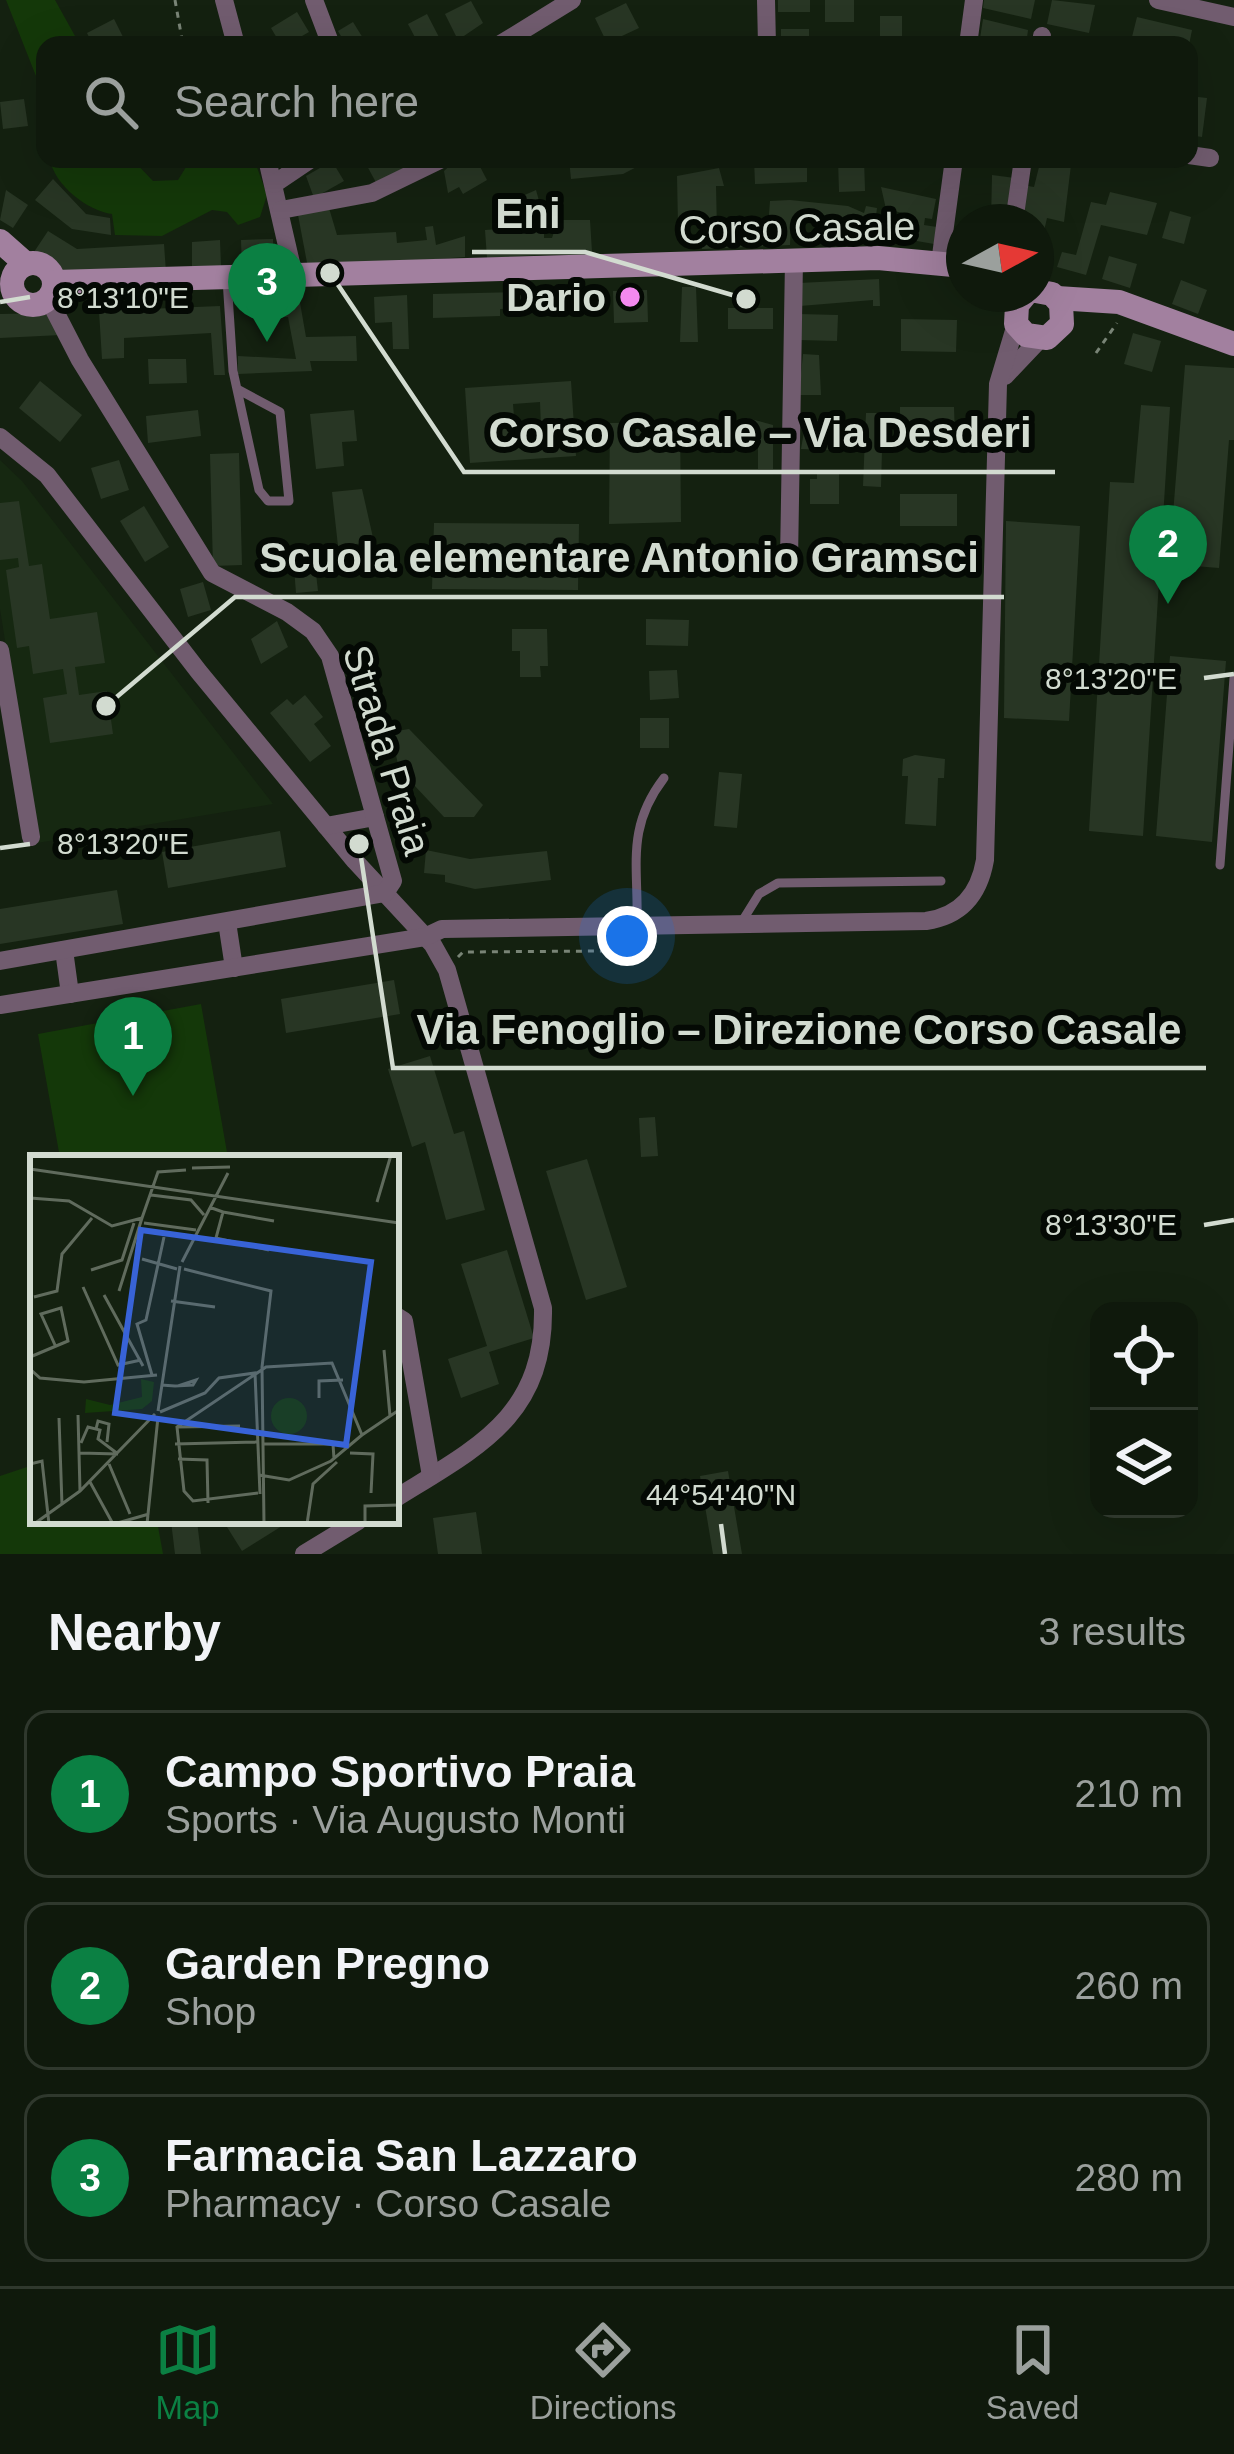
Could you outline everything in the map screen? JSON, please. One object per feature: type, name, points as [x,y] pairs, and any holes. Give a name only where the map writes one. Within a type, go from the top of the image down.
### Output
[{"type":"street","points":[[224,0],[234,36]]},
{"type":"street","points":[[314,0],[328,36]]},
{"type":"street","points":[[514,36],[572,0]]},
{"type":"street","points":[[766,0],[766,36]]},
{"type":"street","points":[[969,36],[974,0]]},
{"type":"street","points":[[1158,0],[1234,17]]},
{"type":"street","points":[[1198,156],[1210,158]]},
{"type":"street","points":[[270,168],[294,276]]},
{"type":"street","points":[[274,184],[297,168]]},
{"type":"street","points":[[281,210],[372,193],[423,168]]},
{"type":"street","points":[[953,204],[954,168]]},
{"type":"street","points":[[1017,204],[1022,168]]},
{"type":"street","points":[[0,242],[26,264],[45,266],[52,290],[25,303],[6,286],[26,264]]},
{"type":"street","points":[[789,560],[794,261]]},
{"type":"street","name":"Corso Casale","points":[[52,290],[294,276],[794,261],[946,264]]},
{"type":"street","name":"Strada Praia","points":[[52,290],[80,360],[212,573],[287,612],[313,631],[330,656],[393,880],[385,893]]},
{"type":"street","points":[[1054,304],[1116,314],[1234,344]]},
{"type":"street","points":[[0,1005],[468,928],[738,927],[940,919],[961,908],[982,878],[998,384],[1011,312]]},
{"type":"street","points":[[1014,312],[1026,335],[1040,339]]},
{"type":"street","points":[[998,384],[1040,339],[1049,312]]},
{"type":"street","points":[[0,437],[47,475],[326,826],[444,962],[543,1308],[544,1351],[530,1390],[506,1423],[399,1496]]},
{"type":"street","points":[[0,650],[31,837]]},
{"type":"street","points":[[326,826],[375,817]]},
{"type":"street","points":[[0,961],[385,893]]},
{"type":"street","points":[[227,922],[234,968]]},
{"type":"street","points":[[64,950],[70,994]]},
{"type":"street","points":[[399,1318],[404,1322],[405,1383],[431,1476]]},
{"type":"street","points":[[304,1554],[353,1524]]},
{"type":"lane","points":[[227,279],[239,390],[262,496],[275,503],[289,501],[280,412],[239,390]]},
{"type":"lane","points":[[1220,865],[1234,678]]},
{"type":"lane","points":[[637,927],[635,832],[644,805],[664,778]]},
{"type":"lane","points":[[738,927],[759,894],[778,884],[941,880]]},
{"type":"path","points":[[175,0],[181,36]]},
{"type":"path","points":[[1096,353],[1116,314]]},
{"type":"path","points":[[444,962],[463,952],[603,951],[613,941],[613,927]]},
{"type":"shaded area","points":[[0,460],[22,481],[273,804],[37,843],[0,609]]},
{"type":"green space","points":[[6,0],[55,0],[75,36],[36,36],[36,76]]},
{"type":"green space","points":[[141,168],[153,181],[178,180],[185,168],[257,168],[267,195],[260,217],[238,225],[227,212],[212,210],[162,236],[115,235],[112,214],[74,195],[53,169]]},
{"type":"green space","points":[[201,1004],[227,1155],[59,1155],[38,1034]]},
{"type":"green space","points":[[30,1466],[30,1524],[158,1524],[163,1554],[0,1554],[0,1476]]},
{"type":"building","points":[[778,0],[810,0],[810,12],[778,12]]},
{"type":"building","points":[[825,0],[854,0],[854,22],[825,22]]},
{"type":"building","points":[[984,0],[1035,0],[1031,19],[983,8]]},
{"type":"building","points":[[1052,0],[1095,5],[1089,33],[1047,24]]},
{"type":"building","points":[[471,1],[483,23],[456,36],[445,14]]},
{"type":"building","points":[[626,3],[639,28],[622,36],[604,36],[595,18]]},
{"type":"building","points":[[297,12],[309,32],[276,36],[271,28]]},
{"type":"building","points":[[427,14],[438,36],[414,36],[408,24]]},
{"type":"building","points":[[880,16],[902,16],[902,36],[880,36]]},
{"type":"building","points":[[1137,17],[1192,30],[1191,36],[1132,36]]},
{"type":"building","points":[[114,19],[122,36],[88,36]]},
{"type":"building","points":[[983,19],[1028,30],[1027,36],[980,36]]},
{"type":"building","points":[[353,22],[362,36],[341,36],[338,31]]},
{"type":"building","points":[[781,29],[809,29],[809,36],[781,36]]},
{"type":"building","points":[[1198,97],[1207,98],[1202,137],[1198,136]]},
{"type":"building","points":[[24,99],[28,126],[3,129],[0,102]]},
{"type":"building","points":[[320,168],[336,168],[344,181],[314,198],[306,176]]},
{"type":"building","points":[[368,168],[412,168],[379,188]]},
{"type":"building","points":[[481,168],[487,180],[463,194],[459,187],[448,193],[444,171]]},
{"type":"building","points":[[570,168],[635,168],[623,174],[571,179]]},
{"type":"building","points":[[719,168],[724,186],[716,186],[717,230],[768,228],[770,201],[790,200],[848,206],[864,213],[866,206],[877,208],[876,216],[909,223],[911,215],[886,209],[881,187],[936,199],[932,219],[925,218],[924,225],[937,227],[934,244],[791,219],[790,245],[702,249],[701,223],[678,225],[677,176]]},
{"type":"building","points":[[754,168],[807,168],[807,182],[755,184]]},
{"type":"building","points":[[838,168],[864,168],[865,191],[839,192]]},
{"type":"building","points":[[1039,168],[1071,168],[1064,222],[1054,220],[1054,204],[1024,204],[1028,186],[1034,187]]},
{"type":"building","points":[[992,175],[1015,178],[1011,204],[991,204]]},
{"type":"building","points":[[53,179],[86,214],[110,218],[111,235],[72,229],[35,200]]},
{"type":"building","points":[[6,190],[28,205],[13,228],[0,220]]},
{"type":"building","points":[[536,190],[543,215],[528,219],[525,209],[515,213],[511,201]]},
{"type":"building","points":[[1110,192],[1157,203],[1147,235],[1101,225],[1086,275],[1057,267],[1062,252],[1076,255],[1091,202],[1106,205]]},
{"type":"building","points":[[329,208],[337,235],[396,232],[397,243],[427,240],[425,227],[433,226],[436,245],[465,236],[465,257],[308,268],[298,215]]},
{"type":"building","points":[[1170,211],[1191,217],[1184,244],[1162,238]]},
{"type":"building","points":[[558,220],[590,220],[592,252],[487,258],[485,230],[544,226],[544,238],[552,238]]},
{"type":"building","points":[[48,231],[77,249],[164,244],[166,272],[68,273],[34,252]]},
{"type":"building","points":[[273,239],[274,268],[242,268],[241,240]]},
{"type":"building","points":[[220,240],[221,267],[192,268],[192,242]]},
{"type":"building","points":[[1109,256],[1137,264],[1130,288],[1102,279]]},
{"type":"building","points":[[879,279],[880,306],[873,306],[873,300],[800,306],[799,283]]},
{"type":"building","points":[[1181,280],[1207,290],[1198,314],[1172,304]]},
{"type":"building","points":[[682,287],[696,287],[698,342],[680,342]]},
{"type":"building","points":[[587,289],[587,312],[558,313],[558,290]]},
{"type":"building","points":[[647,290],[648,322],[614,323],[613,291]]},
{"type":"building","points":[[525,292],[525,308],[500,309],[500,316],[433,318],[433,294]]},
{"type":"building","points":[[407,295],[409,349],[393,349],[392,322],[375,323],[374,297]]},
{"type":"building","points":[[299,297],[306,337],[356,336],[357,361],[310,361],[312,371],[238,374],[238,356],[296,359],[288,317],[270,317],[269,299]]},
{"type":"building","points":[[220,306],[225,375],[214,375],[211,333],[124,338],[124,358],[102,359],[99,311]]},
{"type":"building","points":[[728,308],[773,308],[773,329],[728,329]]},
{"type":"building","points":[[56,313],[61,335],[0,338],[0,314]]},
{"type":"building","points":[[799,314],[838,315],[837,341],[799,340]]},
{"type":"building","points":[[901,319],[957,320],[956,352],[901,351]]},
{"type":"building","points":[[1133,333],[1161,341],[1152,372],[1124,364]]},
{"type":"building","points":[[803,354],[819,355],[821,395],[799,395]]},
{"type":"building","points":[[148,359],[186,359],[187,383],[149,384]]},
{"type":"building","points":[[1185,365],[1234,368],[1234,440],[1229,440],[1219,568],[1169,564]]},
{"type":"building","points":[[40,381],[82,415],[60,442],[19,408]]},
{"type":"building","points":[[571,381],[576,456],[470,463],[465,388]],"holes":[[[540,402],[541,428],[515,430],[513,404]]]},
{"type":"building","points":[[1141,405],[1170,407],[1143,836],[1089,831],[1110,482],[1134,483]]},
{"type":"building","points":[[900,407],[954,407],[955,438],[900,439]]},
{"type":"building","points":[[198,410],[201,436],[148,443],[146,416]]},
{"type":"building","points":[[354,410],[357,441],[342,442],[344,466],[316,469],[310,414]]},
{"type":"building","points":[[866,413],[883,413],[881,487],[863,486]]},
{"type":"building","points":[[747,418],[773,425],[773,469],[758,469],[758,444],[747,444]]},
{"type":"building","points":[[806,420],[831,421],[830,450],[801,449]]},
{"type":"building","points":[[680,422],[681,522],[609,524],[610,423]]},
{"type":"building","points":[[239,453],[242,565],[213,566],[210,454]]},
{"type":"building","points":[[119,460],[129,490],[101,499],[91,468]]},
{"type":"building","points":[[817,472],[839,472],[839,504],[810,504],[810,479],[817,479]]},
{"type":"building","points":[[362,489],[374,542],[338,546],[332,492]]},
{"type":"building","points":[[900,494],[957,494],[957,526],[900,526]]},
{"type":"building","points":[[19,501],[29,566],[42,564],[50,619],[97,612],[105,663],[75,667],[79,695],[107,691],[113,734],[50,743],[43,698],[67,694],[63,669],[33,674],[29,646],[17,648],[6,570],[19,567],[18,558],[0,560],[0,503]]},
{"type":"building","points":[[144,506],[169,547],[145,562],[120,521]]},
{"type":"building","points":[[1006,521],[1080,526],[1069,721],[1004,718]]},
{"type":"building","points":[[434,523],[579,524],[578,590],[432,589]]},
{"type":"building","points":[[315,565],[318,591],[296,593],[294,568]]},
{"type":"building","points":[[203,582],[211,610],[188,617],[180,589]]},
{"type":"building","points":[[646,619],[689,620],[688,646],[646,645]]},
{"type":"building","points":[[277,621],[288,647],[261,664],[251,639]]},
{"type":"building","points":[[512,629],[547,629],[548,666],[540,666],[541,677],[520,677],[520,651],[512,651]]},
{"type":"building","points":[[1170,656],[1226,661],[1212,842],[1156,836]]},
{"type":"building","points":[[677,670],[679,698],[650,700],[649,671]]},
{"type":"building","points":[[305,695],[323,717],[314,724],[331,746],[310,762],[270,713],[287,699],[293,705]]},
{"type":"building","points":[[640,718],[669,718],[669,748],[640,748]]},
{"type":"building","points":[[409,729],[483,805],[474,817],[444,817],[399,769],[391,732]]},
{"type":"building","points":[[915,755],[945,759],[944,778],[938,778],[936,826],[905,824],[908,776],[902,776],[903,759]]},
{"type":"building","points":[[719,772],[742,774],[737,828],[714,826]]},
{"type":"building","points":[[280,831],[286,867],[168,888],[162,852]]},
{"type":"building","points":[[426,850],[470,859],[547,851],[551,880],[475,889],[445,882],[445,875],[424,873]]},
{"type":"building","points":[[117,890],[123,924],[0,944],[0,909]]},
{"type":"building","points":[[394,980],[400,1014],[286,1033],[281,999]]},
{"type":"building","points":[[430,1056],[454,1134],[464,1131],[485,1210],[446,1220],[425,1142],[412,1147],[388,1069]]},
{"type":"building","points":[[655,1117],[658,1156],[641,1157],[639,1118]]},
{"type":"building","points":[[587,1159],[627,1287],[586,1300],[546,1171]]},
{"type":"building","points":[[507,1250],[534,1338],[489,1352],[499,1384],[461,1398],[448,1359],[487,1346],[461,1264]]},
{"type":"building","points":[[728,1471],[742,1554],[713,1554],[700,1476]]},
{"type":"building","points":[[476,1512],[482,1554],[438,1554],[433,1518]]},
{"type":"building","points":[[171,1524],[197,1524],[201,1554],[175,1554]]},
{"type":"building","points":[[232,1524],[285,1524],[242,1551],[227,1527]]},
{"type":"place","name":"Corso Casale – Via Desderi","points":[[330,273]]},
{"type":"place","name":"Dario","points":[[630,297]]},
{"type":"place","name":"Eni","points":[[746,299]]},
{"type":"place","name":"Farmacia San Lazzaro","points":[[267,342]]},
{"type":"place","name":"Garden Pregno","points":[[1168,604]]},
{"type":"place","name":"Scuola elementare Antonio Gramsci","points":[[106,706]]},
{"type":"place","name":"Via Fenoglio – Direzione Corso Casale","points":[[359,844]]},
{"type":"place","name":"Campo Sportivo Praia","points":[[133,1096]]}]
